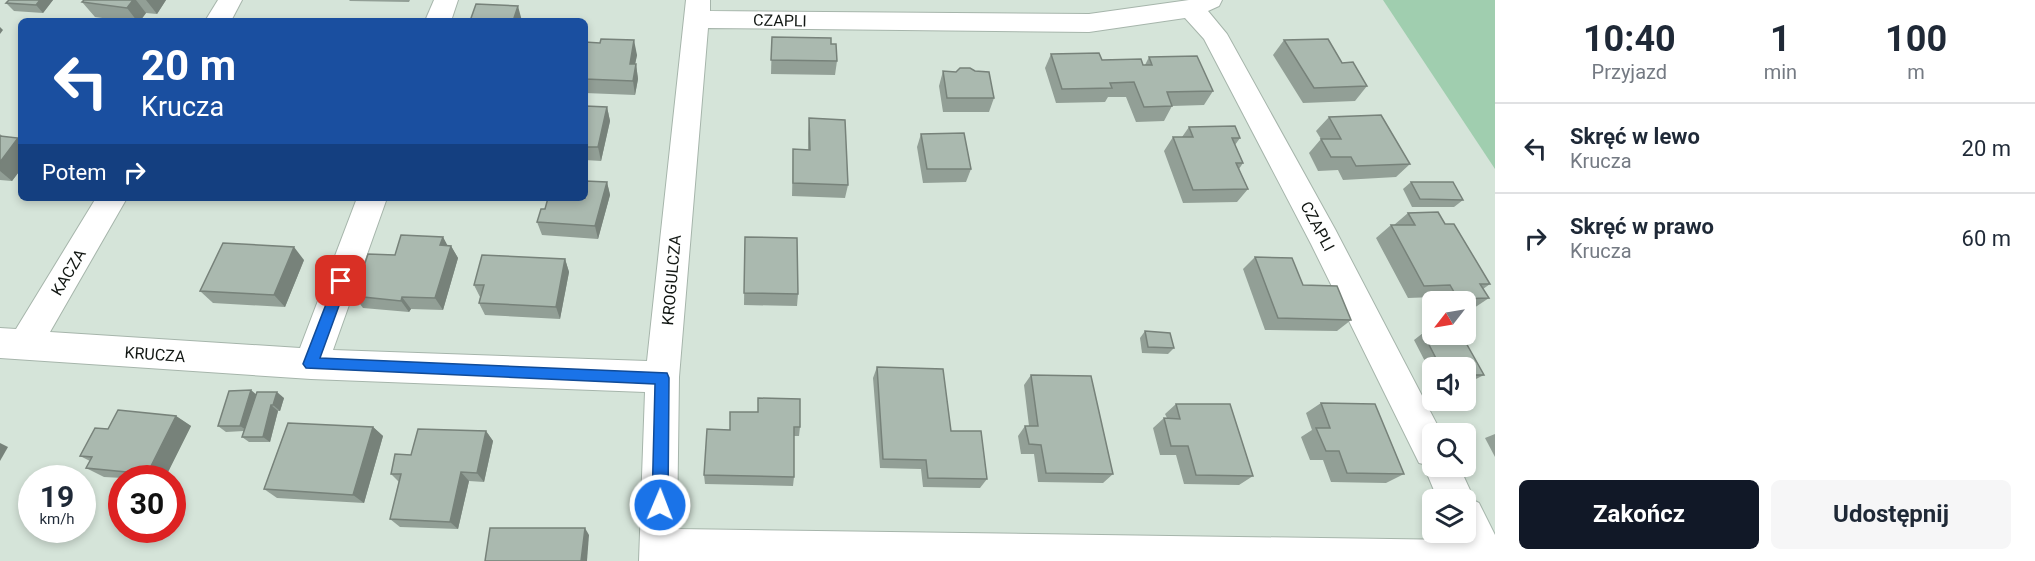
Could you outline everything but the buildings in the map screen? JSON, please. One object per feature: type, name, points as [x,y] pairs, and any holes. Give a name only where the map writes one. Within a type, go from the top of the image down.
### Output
[{"type":"street","points":[[220,18],[230,0]]},
{"type":"street","points":[[439,18],[446,0]]},
{"type":"street","name":"CZAPLI","points":[[697,9],[1056,12],[1124,20],[1201,4],[1214,34],[1324,238],[1422,431]]},
{"type":"street","name":"KROGULCZA","points":[[658,554],[662,378],[697,9]]},
{"type":"street","name":"KACZA","points":[[12,344],[110,201]]},
{"type":"street","points":[[311,364],[371,201]]},
{"type":"street","name":"KRUCZA","points":[[12,344],[311,364],[662,378]]},
{"type":"street","points":[[1476,534],[1491,560]]},
{"type":"street","points":[[658,554],[1491,560]]},
{"type":"green space","points":[[1383,0],[1495,0],[1495,169]]},
{"type":"route","points":[[341,281],[311,364],[662,378],[660,505]]}]
